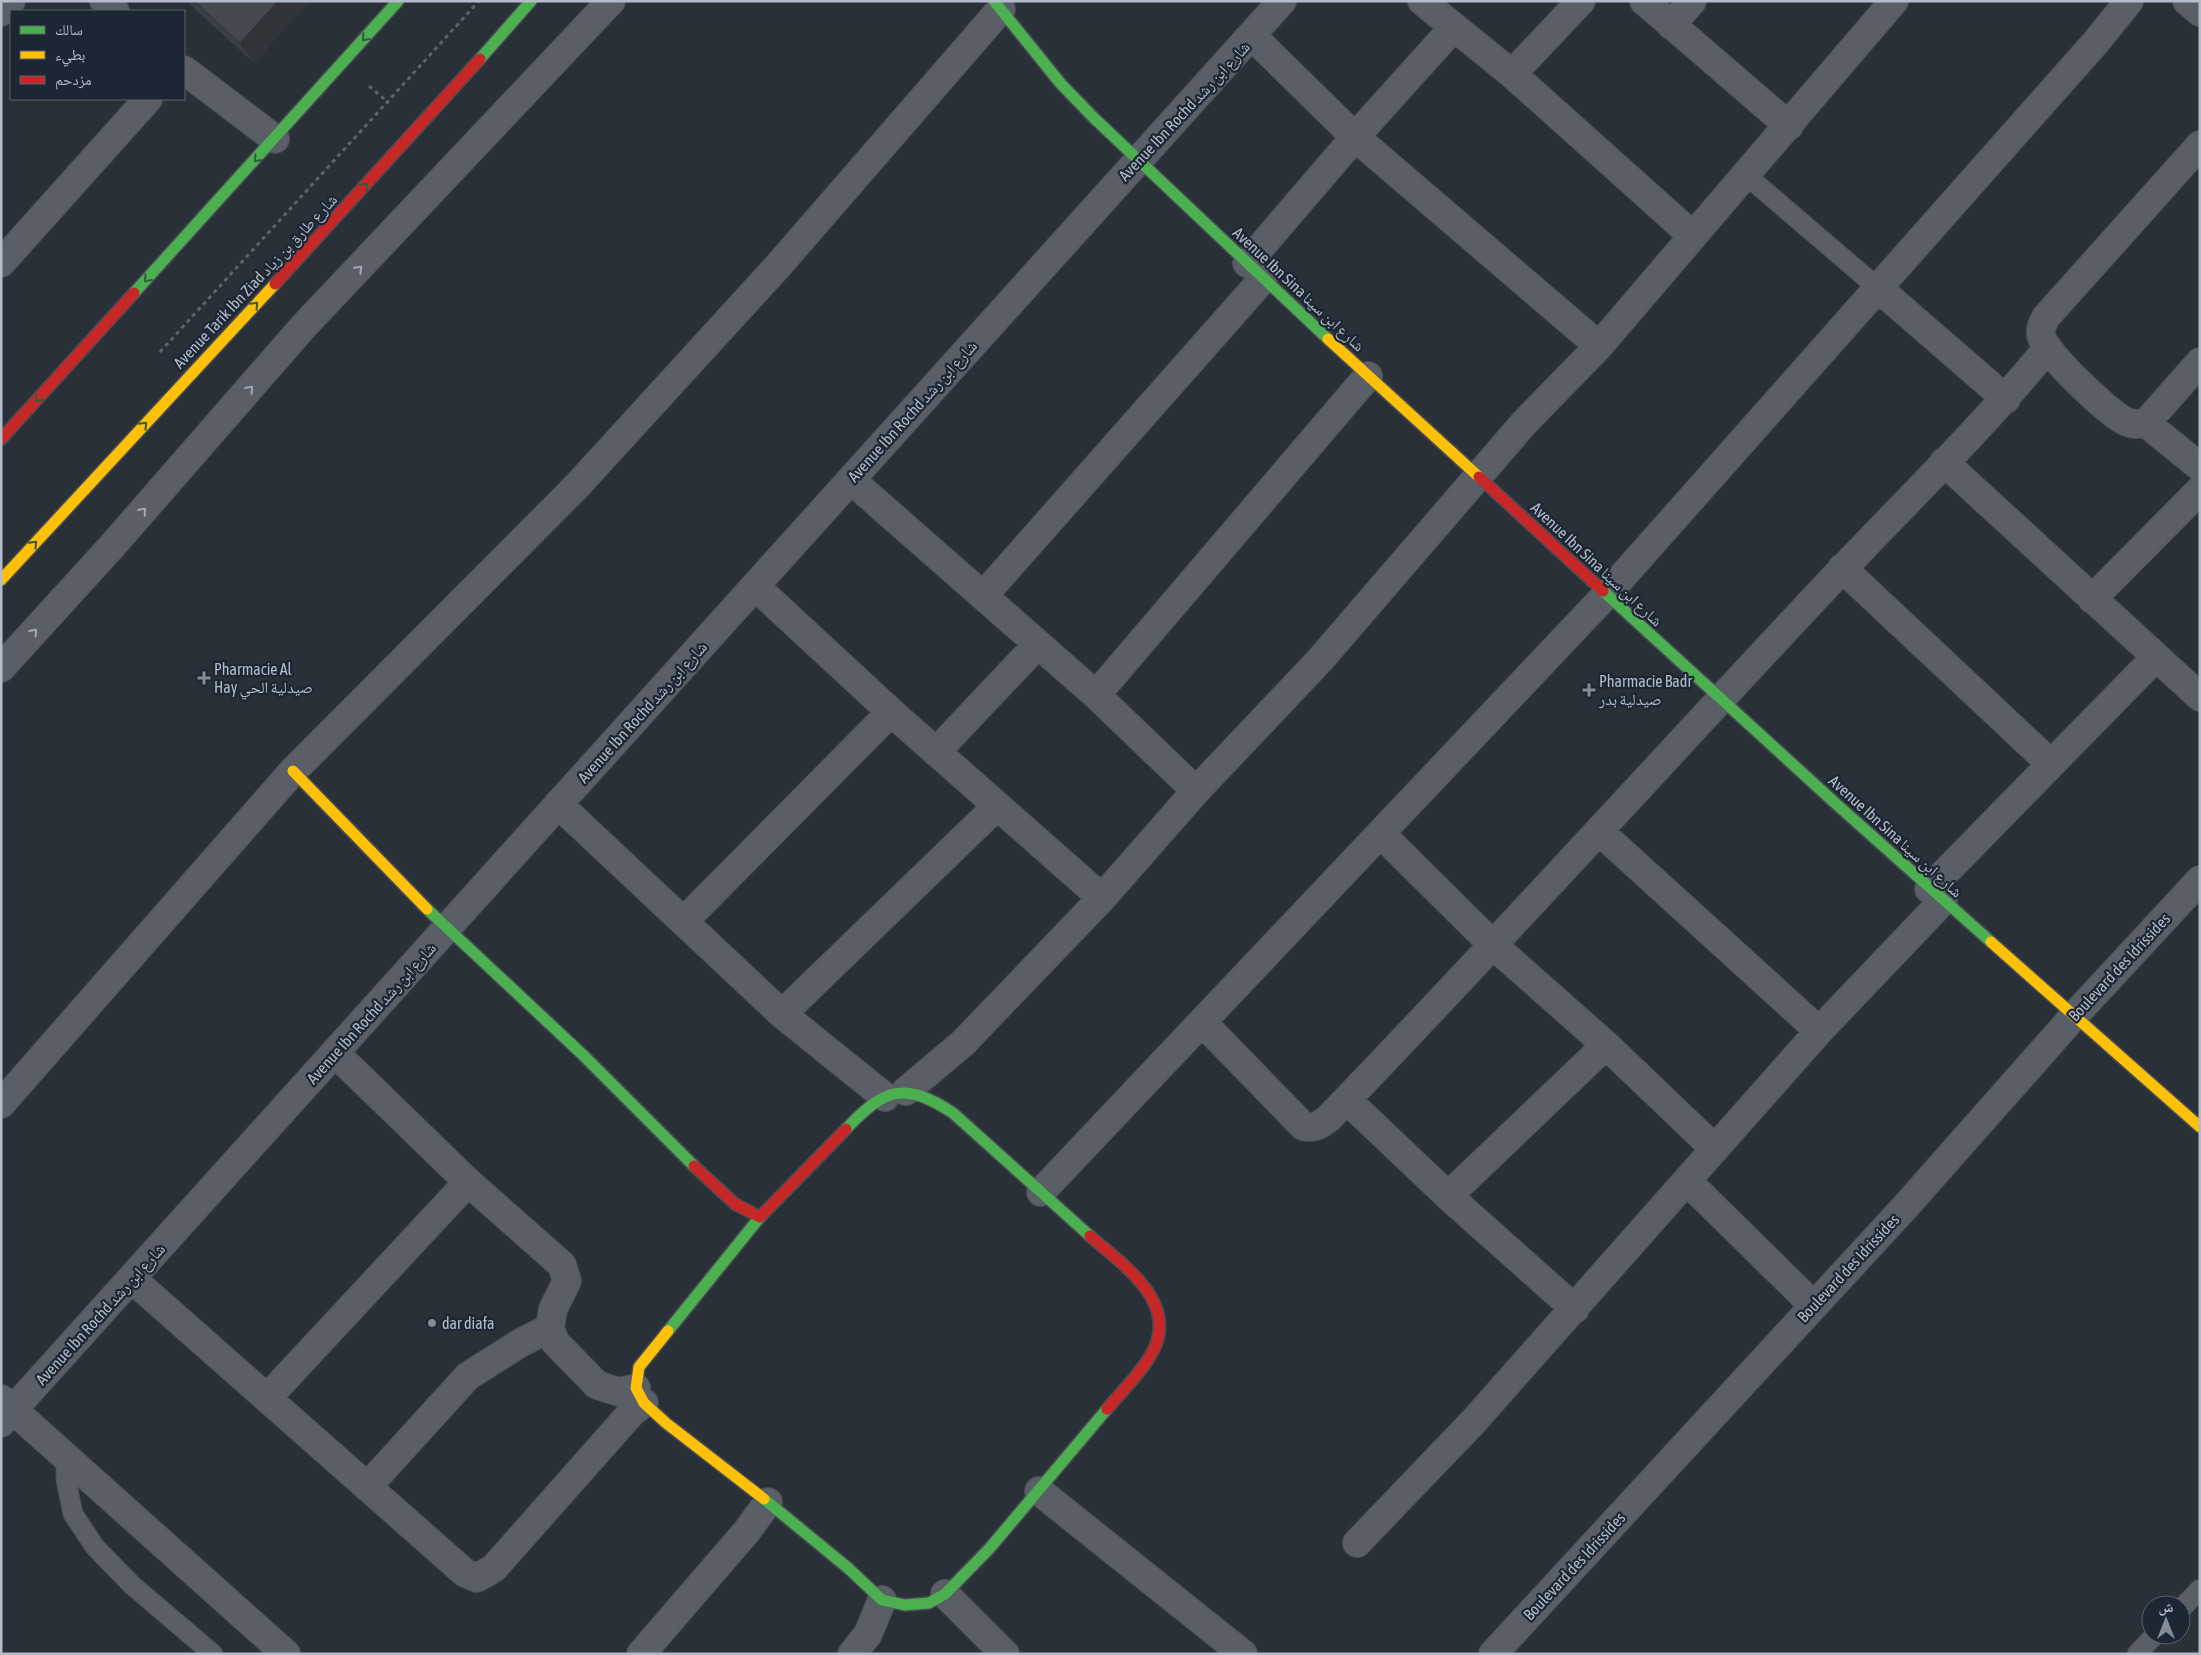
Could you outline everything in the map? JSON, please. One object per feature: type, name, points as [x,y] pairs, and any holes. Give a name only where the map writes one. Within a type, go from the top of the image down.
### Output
[{"type":"street","points":[[1,12],[11,1]]},
{"type":"street","points":[[104,1],[114,10]]},
{"type":"street","points":[[1,439],[275,139],[398,1]]},
{"type":"street","name":"Avenue Tarik Ibn Ziad شارع طارق بن زياد","points":[[1,580],[418,128],[531,1]]},
{"type":"street","points":[[1,668],[113,545],[304,327],[611,1]]},
{"type":"street","name":"Avenue Ibn Rochd شارع ابن رشد","points":[[5,1410],[132,1279],[1282,1]]},
{"type":"street","points":[[1422,1],[1512,74],[1693,236]]},
{"type":"street","points":[[1512,74],[1581,1]]},
{"type":"street","points":[[1644,1],[1789,126]]},
{"type":"street","points":[[1671,25],[1692,1]]},
{"type":"street","points":[[132,1279],[465,1573],[477,1578],[494,1568],[632,1412],[640,1395],[639,1367],[760,1216],[796,1182],[862,1111],[896,1094],[963,1043],[1102,898],[1196,791],[1320,660],[1524,423],[1599,346],[1894,1]]},
{"type":"street","points":[[1041,1192],[1606,595],[2096,42],[2129,1]]},
{"type":"street","points":[[2187,1],[2200,12]]},
{"type":"street","points":[[1,1104],[293,771],[576,487],[778,266],[997,5]]},
{"type":"street","name":"Avenue Ibn Sina شارع ابن سينا","points":[[997,5],[1061,84],[1255,271],[1720,700],[1936,895],[2200,1127]]},
{"type":"street","points":[[983,596],[1255,271],[1355,137],[1453,28]]},
{"type":"street","points":[[1252,36],[1355,137],[1599,346]]},
{"type":"street","points":[[185,71],[275,139]]},
{"type":"street","points":[[1,263],[147,100]]},
{"type":"street","points":[[2200,145],[2046,317],[2042,324],[2041,336],[2047,349],[2082,384],[2123,420],[2132,424],[2146,423],[2200,468]]},
{"type":"street","points":[[1878,288],[2006,399]]},
{"type":"street","points":[[1202,1022],[1303,1126],[1310,1128],[1319,1126],[1347,1100],[1494,946],[1842,568],[2006,399],[2047,349]]},
{"type":"street","points":[[2146,423],[2200,362]]},
{"type":"street","points":[[1096,695],[1368,376]]},
{"type":"street","points":[[1944,462],[2200,697]]},
{"type":"street","points":[[851,480],[1096,695],[1196,791]]},
{"type":"street","points":[[2092,599],[2200,490]]},
{"type":"street","points":[[1842,568],[2051,764]]},
{"type":"street","points":[[756,587],[891,712],[1102,898]]},
{"type":"street","points":[[936,752],[1038,644]]},
{"type":"street","points":[[1357,1543],[1474,1421],[1575,1309],[2051,764],[2156,657]]},
{"type":"street","points":[[684,922],[891,712]]},
{"type":"street","points":[[293,771],[447,930],[583,1056],[716,1190],[735,1204],[760,1216]]},
{"type":"street","points":[[335,1053],[468,1182],[562,1265],[567,1281],[553,1309],[550,1328],[554,1342],[597,1385],[619,1392],[640,1395],[848,1568],[882,1600],[905,1605],[929,1603],[945,1594],[989,1549],[1150,1357],[1160,1333],[1157,1307],[1144,1284],[953,1113],[933,1100],[896,1094],[782,1014],[558,804]]},
{"type":"street","points":[[782,1014],[997,806]]},
{"type":"street","points":[[1599,831],[1819,1031]]},
{"type":"street","points":[[1381,834],[1494,946],[1606,1045],[1715,1149]]},
{"type":"street","name":"Boulevard des Idrissides","points":[[1493,1654],[1814,1306],[2074,1016],[2200,880]]},
{"type":"street","points":[[1448,1196],[1606,1045]]},
{"type":"street","points":[[1347,1100],[1448,1196],[1575,1309]]},
{"type":"street","points":[[1687,1181],[1814,1306]]},
{"type":"street","points":[[267,1398],[468,1182]]},
{"type":"street","points":[[367,1487],[468,1376],[522,1342],[550,1328]]},
{"type":"street","points":[[5,1410],[66,1457],[286,1654]]},
{"type":"street","points":[[1039,1491],[1243,1654]]},
{"type":"street","points":[[641,1654],[747,1531],[768,1502]]},
{"type":"street","points":[[945,1594],[1005,1654]]},
{"type":"street","points":[[852,1654],[868,1634],[882,1600]]},
{"type":"lane","points":[[1746,175],[1878,288]]},
{"type":"lane","points":[[66,1457],[66,1480],[73,1514],[95,1548],[132,1585],[213,1654]]},
{"type":"lane","points":[[2191,1598],[2200,1589]]},
{"type":"path","points":[[154,358],[479,1]]},
{"type":"path","points":[[342,64],[418,128]]},
{"type":"building","points":[[194,1],[278,1],[240,43]]},
{"type":"traffic: fast","points":[[134,293],[398,1]]},
{"type":"traffic: fast","points":[[480,59],[531,1]]},
{"type":"traffic: fast","points":[[994,1],[1061,84],[1094,118],[1328,339]]},
{"type":"traffic: fast","points":[[1603,591],[1834,802],[1991,942]]},
{"type":"traffic: fast","points":[[427,909],[583,1055],[694,1166]]},
{"type":"traffic: fast","points":[[846,1129],[860,1115],[884,1097],[908,1093],[921,1096],[953,1113],[1090,1236]]},
{"type":"traffic: fast","points":[[668,1331],[760,1217]]},
{"type":"traffic: fast","points":[[764,1499],[848,1568],[882,1600],[905,1605],[929,1603],[945,1594],[989,1549],[1107,1409]]},
{"type":"traffic: slow","points":[[1,580],[275,284]]},
{"type":"traffic: slow","points":[[1328,339],[1479,477]]},
{"type":"traffic: slow","points":[[293,771],[427,909]]},
{"type":"traffic: slow","points":[[1991,942],[2200,1127]]},
{"type":"traffic: slow","points":[[668,1331],[639,1367],[636,1388],[644,1403],[666,1423],[764,1499]]},
{"type":"traffic: jam","points":[[275,284],[480,59]]},
{"type":"traffic: jam","points":[[1,439],[134,293]]},
{"type":"traffic: jam","points":[[1479,477],[1603,591]]},
{"type":"traffic: jam","points":[[694,1166],[735,1204],[760,1217],[846,1129]]},
{"type":"traffic: jam","points":[[1090,1236],[1133,1274],[1145,1288],[1155,1304],[1159,1321],[1158,1339],[1145,1365],[1107,1409]]},
{"type":"place","name":"Pharmacie Al Hay صيدلية الحي","points":[[204,678]]},
{"type":"place","name":"Pharmacie Badr صيدلية بدر","points":[[1589,690]]},
{"type":"place","name":"dar diafa","points":[[432,1323]]}]
